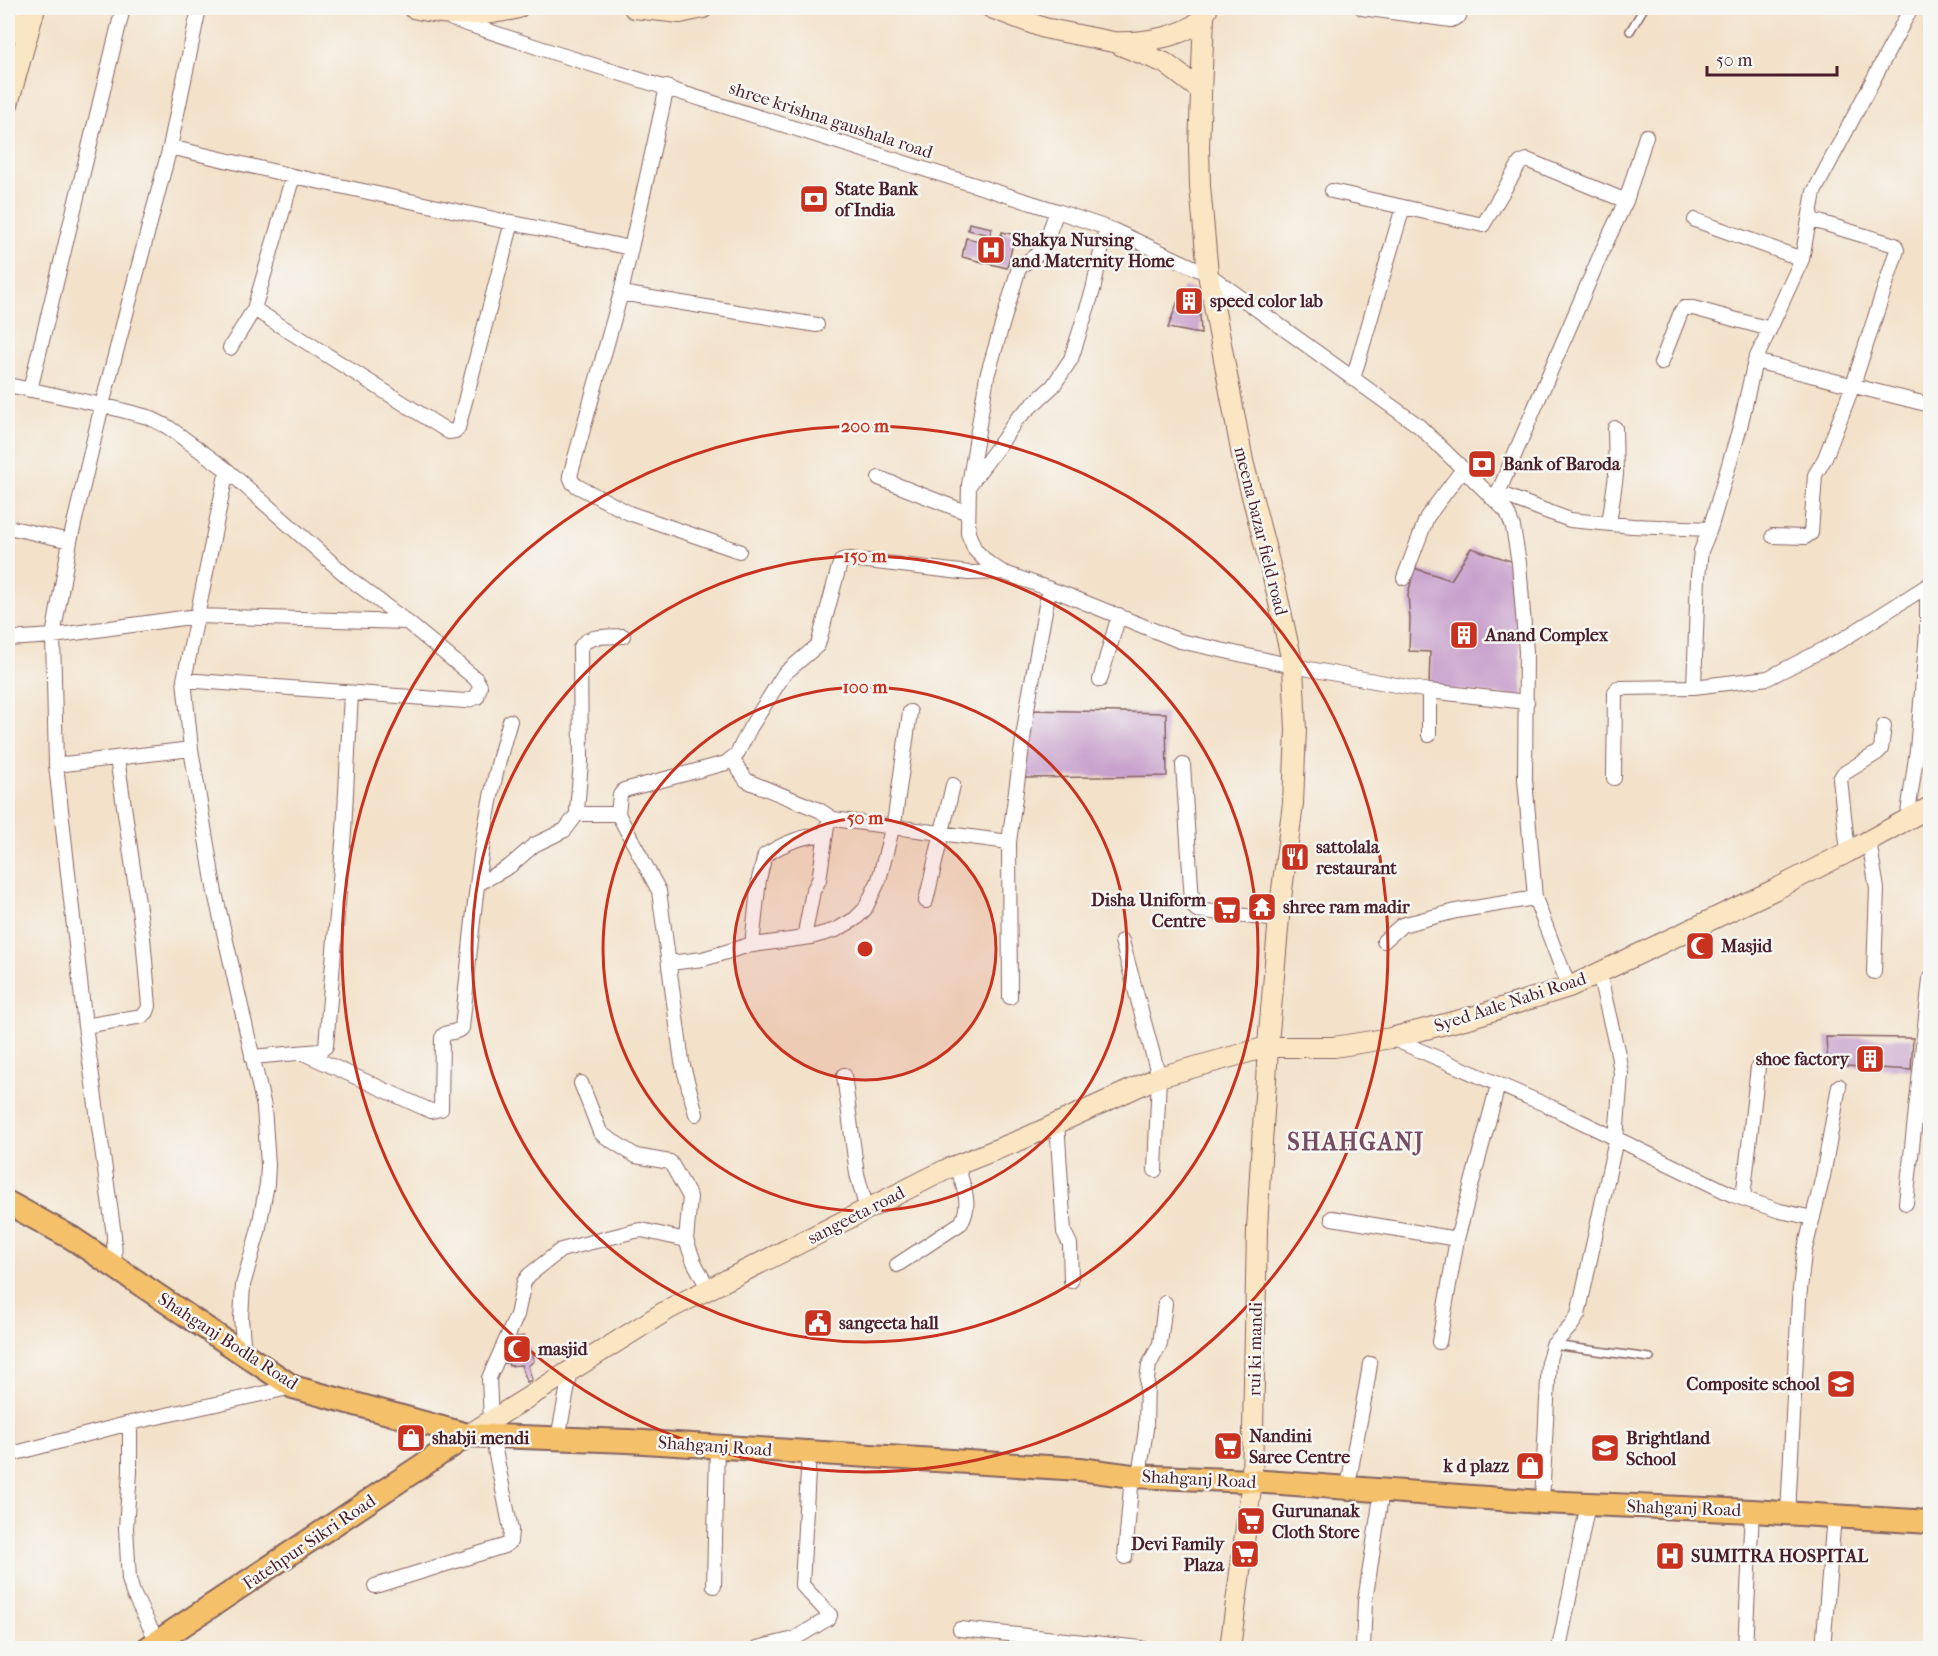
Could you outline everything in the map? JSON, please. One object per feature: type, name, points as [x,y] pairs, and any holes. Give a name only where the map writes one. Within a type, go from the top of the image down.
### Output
[{"type":"main road","points":[[9,92],[35,8]]},
{"type":"main road","points":[[413,8],[438,14],[489,13],[518,8]]},
{"type":"main road","points":[[634,8],[680,13],[703,8]]},
{"type":"main road","points":[[991,8],[1044,28],[1113,42],[1165,63],[1200,90]]},
{"type":"main road","points":[[1113,42],[1170,36],[1184,31],[1206,12]]},
{"type":"main road","name":"meena bazar field road","points":[[1206,12],[1200,90],[1200,186],[1208,274],[1243,461],[1293,666],[1296,730],[1293,803],[1278,920],[1268,1047]]},
{"type":"main road","name":"Syed Aale Nabi Road","points":[[1268,1047],[1334,1047],[1391,1038],[1472,1017],[1569,987],[1848,852],[1930,807]]},
{"type":"main road","name":"sangeeta road","points":[[491,1428],[571,1370],[669,1309],[957,1165],[1023,1139],[1159,1077],[1268,1047]]},
{"type":"main road","name":"rui ki mandi","points":[[1230,1648],[1252,1481],[1257,1230],[1268,1047]]},
{"type":"main road","name":"Shahganj Bodla Road","points":[[8,1203],[72,1238],[292,1387],[468,1434]]},
{"type":"main road","name":"Shahganj Road","points":[[468,1434],[491,1428],[558,1438],[1080,1469],[1136,1476],[1252,1481],[1542,1502],[1752,1511],[1930,1522]]},
{"type":"main road","name":"Fatehpur Sikri Road","points":[[156,1647],[468,1434]]},
{"type":"street","points":[[30,390],[123,8]]},
{"type":"street","points":[[115,1267],[114,1235],[85,1026],[56,765],[53,636],[70,541],[102,405],[170,147],[199,8]]},
{"type":"street","points":[[1370,8],[1453,20],[1459,16],[1462,8]]},
{"type":"street","points":[[1694,687],[1701,551],[1710,529],[1740,427],[1755,361],[1802,259],[1814,192],[1911,8]]},
{"type":"street","name":"shree krishna gaushala road","points":[[438,14],[1106,228],[1208,274],[1419,426],[1462,469],[1495,495],[1507,512],[1513,527],[1519,563],[1526,652],[1525,779],[1535,898],[1569,987]]},
{"type":"street","points":[[667,87],[621,293],[570,476],[577,486],[629,513],[739,551]]},
{"type":"street","points":[[1646,136],[1626,201],[1495,495],[1570,520],[1710,529]]},
{"type":"street","points":[[170,147],[292,177],[630,248]]},
{"type":"street","points":[[1332,191],[1483,225],[1520,164],[1527,160],[1626,201]]},
{"type":"street","points":[[230,348],[254,309],[292,177]]},
{"type":"street","points":[[1353,379],[1403,207]]},
{"type":"street","points":[[1057,211],[1042,251],[1021,266],[1018,271],[987,376],[969,485],[968,534],[975,550],[988,563],[1002,572],[1119,615],[1180,641],[1293,666],[1429,691],[1527,702]]},
{"type":"street","points":[[1773,536],[1805,537],[1811,534],[1815,476],[1825,458],[1853,385],[1898,250],[1897,247],[1809,219]]},
{"type":"street","points":[[1695,220],[1802,259]]},
{"type":"street","points":[[254,309],[452,432],[458,428],[512,222]]},
{"type":"street","points":[[969,485],[1004,440],[1016,420],[1053,386],[1071,360],[1093,290],[1106,228]]},
{"type":"street","points":[[621,293],[817,325]]},
{"type":"street","points":[[1661,363],[1684,308],[1693,308],[1770,329]]},
{"type":"street","points":[[1755,361],[1930,405]]},
{"type":"street","points":[[8,386],[102,405],[148,417],[168,427],[227,470],[349,578],[407,622],[478,682],[479,691],[477,697],[465,701],[184,680]]},
{"type":"street","points":[[1609,524],[1616,476],[1615,428]]},
{"type":"street","points":[[1404,578],[1427,517],[1462,469]]},
{"type":"street","points":[[227,470],[184,680],[191,749],[215,893],[264,1107],[267,1184],[258,1232],[243,1286],[241,1318],[244,1354]]},
{"type":"street","points":[[879,478],[968,513]]},
{"type":"street","points":[[8,527],[70,541]]},
{"type":"street","points":[[696,1114],[682,1062],[658,891],[618,814],[620,795],[624,790],[726,763],[732,759],[784,674],[818,645],[842,560],[852,559],[969,573],[1002,572]]},
{"type":"street","points":[[1614,778],[1615,691],[1618,688],[1694,687],[1757,681],[1774,676],[1842,640],[1929,586]]},
{"type":"street","points":[[1907,820],[1917,750],[1929,586]]},
{"type":"street","points":[[1010,997],[1009,842],[1028,703],[1049,589]]},
{"type":"street","points":[[1100,680],[1119,615]]},
{"type":"street","points":[[8,639],[53,636],[197,616],[407,622]]},
{"type":"street","points":[[478,884],[510,866],[534,845],[565,830],[578,813],[581,762],[580,649],[582,643],[588,639],[623,636]]},
{"type":"street","points":[[1429,691],[1429,735]]},
{"type":"street","points":[[252,1057],[320,1051],[326,1047],[344,832],[351,693]]},
{"type":"street","points":[[669,963],[703,959],[752,945],[804,938],[836,930],[855,919],[866,909],[879,880],[892,828],[910,712]]},
{"type":"street","points":[[303,1053],[431,1111],[439,1111],[442,1107],[442,1038],[462,1028],[478,884],[497,762],[510,721]]},
{"type":"street","points":[[1848,852],[1840,779],[1843,774],[1881,749],[1884,726]]},
{"type":"street","points":[[56,765],[191,749]]},
{"type":"street","points":[[85,1026],[142,1016],[147,1012],[149,1006],[143,937],[117,758]]},
{"type":"street","points":[[732,759],[746,780],[819,810],[828,817],[892,828],[1009,842]]},
{"type":"street","points":[[1183,765],[1191,901],[1194,907],[1197,910],[1278,920]]},
{"type":"street","points":[[926,901],[953,786]]},
{"type":"street","points":[[578,813],[618,814]]},
{"type":"street","points":[[804,938],[813,891],[819,880],[828,817]]},
{"type":"street","points":[[752,945],[759,879],[765,855],[785,843],[805,836],[826,834]]},
{"type":"street","points":[[1869,841],[1877,889],[1874,972]]},
{"type":"street","points":[[1384,941],[1402,925],[1456,911],[1535,898]]},
{"type":"street","points":[[1122,941],[1159,1077],[1155,1170]]},
{"type":"street","points":[[1542,1502],[1549,1360],[1553,1345],[1578,1315],[1616,1139],[1621,1074],[1599,973]]},
{"type":"street","points":[[1906,1203],[1930,979]]},
{"type":"street","points":[[1391,1038],[1551,1107],[1695,1178],[1780,1211],[1813,1218]]},
{"type":"street","points":[[1743,1198],[1758,1067]]},
{"type":"street","points":[[844,1076],[857,1174],[867,1210]]},
{"type":"street","points":[[581,1083],[603,1135],[636,1156],[672,1165],[690,1197],[686,1240],[694,1262],[708,1288]]},
{"type":"street","points":[[1439,1342],[1457,1239],[1498,1085]]},
{"type":"street","points":[[1788,1513],[1799,1299],[1804,1253],[1839,1086]]},
{"type":"street","points":[[1057,1122],[1064,1232],[1071,1247],[1071,1281]]},
{"type":"street","points":[[897,1265],[962,1222],[967,1206],[957,1165]]},
{"type":"street","points":[[1332,1218],[1457,1239]]},
{"type":"street","points":[[375,1587],[504,1546],[510,1542],[512,1530],[491,1428],[489,1378],[517,1315],[524,1282],[529,1275],[561,1250],[635,1231],[642,1230],[686,1240]]},
{"type":"street","points":[[1125,1557],[1136,1476],[1146,1429],[1149,1365],[1160,1344],[1165,1303]]},
{"type":"street","points":[[1348,1488],[1355,1443],[1364,1412],[1370,1364]]},
{"type":"street","points":[[558,1438],[571,1370]]},
{"type":"street","points":[[8,1455],[130,1423],[292,1387]]},
{"type":"street","points":[[130,1423],[130,1472],[126,1528],[129,1579],[156,1647]]},
{"type":"street","points":[[714,1586],[717,1446]]},
{"type":"street","points":[[757,1648],[794,1639],[831,1616],[802,1585],[809,1452]]},
{"type":"street","points":[[1363,1648],[1365,1601],[1382,1491]]},
{"type":"street","points":[[1559,1648],[1588,1504]]},
{"type":"street","points":[[1745,1648],[1752,1511]]},
{"type":"street","points":[[1822,1648],[1834,1516]]},
{"type":"street","points":[[960,1629],[1141,1648]]},
{"type":"lane","points":[[1630,31],[1644,8]]},
{"type":"lane","points":[[1553,1345],[1650,1358]]},
{"type":"building","points":[[969,223],[992,228],[989,238],[1000,240],[1002,232],[1015,235],[1007,268],[962,257],[966,238],[983,242],[986,234],[968,230]]},
{"type":"building","name":"speed color lab","points":[[1183,287],[1199,291],[1201,334],[1168,328]]},
{"type":"building","name":"Anand Complex","points":[[1471,548],[1514,562],[1523,697],[1429,688],[1430,652],[1409,651],[1408,595],[1414,568],[1451,580]]},
{"type":"building","points":[[1028,710],[1166,713],[1167,776],[1024,778]]},
{"type":"building","name":"shoe factory","points":[[1826,1037],[1913,1038],[1911,1070],[1828,1065]]},
{"type":"building","name":"masjid","points":[[525,1336],[534,1361],[528,1366],[532,1380],[527,1382],[521,1365],[509,1366],[508,1362],[499,1365],[507,1338]]},
{"type":"place","name":"State Bank of India","points":[[814,199]]},
{"type":"place","name":"Shakya Nursing and Maternity Home","points":[[991,250]]},
{"type":"place","name":"speed color lab","points":[[1189,301]]},
{"type":"place","name":"Bank of Baroda","points":[[1482,464]]},
{"type":"place","name":"Anand Complex","points":[[1464,635]]},
{"type":"place","name":"sattolala restaurant","points":[[1295,857]]},
{"type":"place","name":"shree ram madir","points":[[1262,907]]},
{"type":"place","name":"Disha Uniform Centre","points":[[1227,910]]},
{"type":"place","name":"Masjid","points":[[1700,946]]},
{"type":"place","name":"shoe factory","points":[[1870,1059]]},
{"type":"place","name":"sangeeta hall","points":[[818,1323]]},
{"type":"place","name":"masjid","points":[[517,1349]]},
{"type":"place","name":"Composite school","points":[[1841,1384]]},
{"type":"place","name":"shabji mendi","points":[[411,1438]]},
{"type":"place","name":"Nandini Saree Centre","points":[[1228,1446]]},
{"type":"place","name":"Brightland School","points":[[1605,1448]]},
{"type":"place","name":"k d plazz","points":[[1530,1466]]},
{"type":"place","name":"Gurunanak Cloth Store","points":[[1251,1521]]},
{"type":"place","name":"Devi Family Plaza","points":[[1245,1554]]},
{"type":"place","name":"SUMITRA HOSPITAL","points":[[1670,1556]]},
{"type":"district","name":"SHAHGANJ","points":[[1356,1142]]}]
